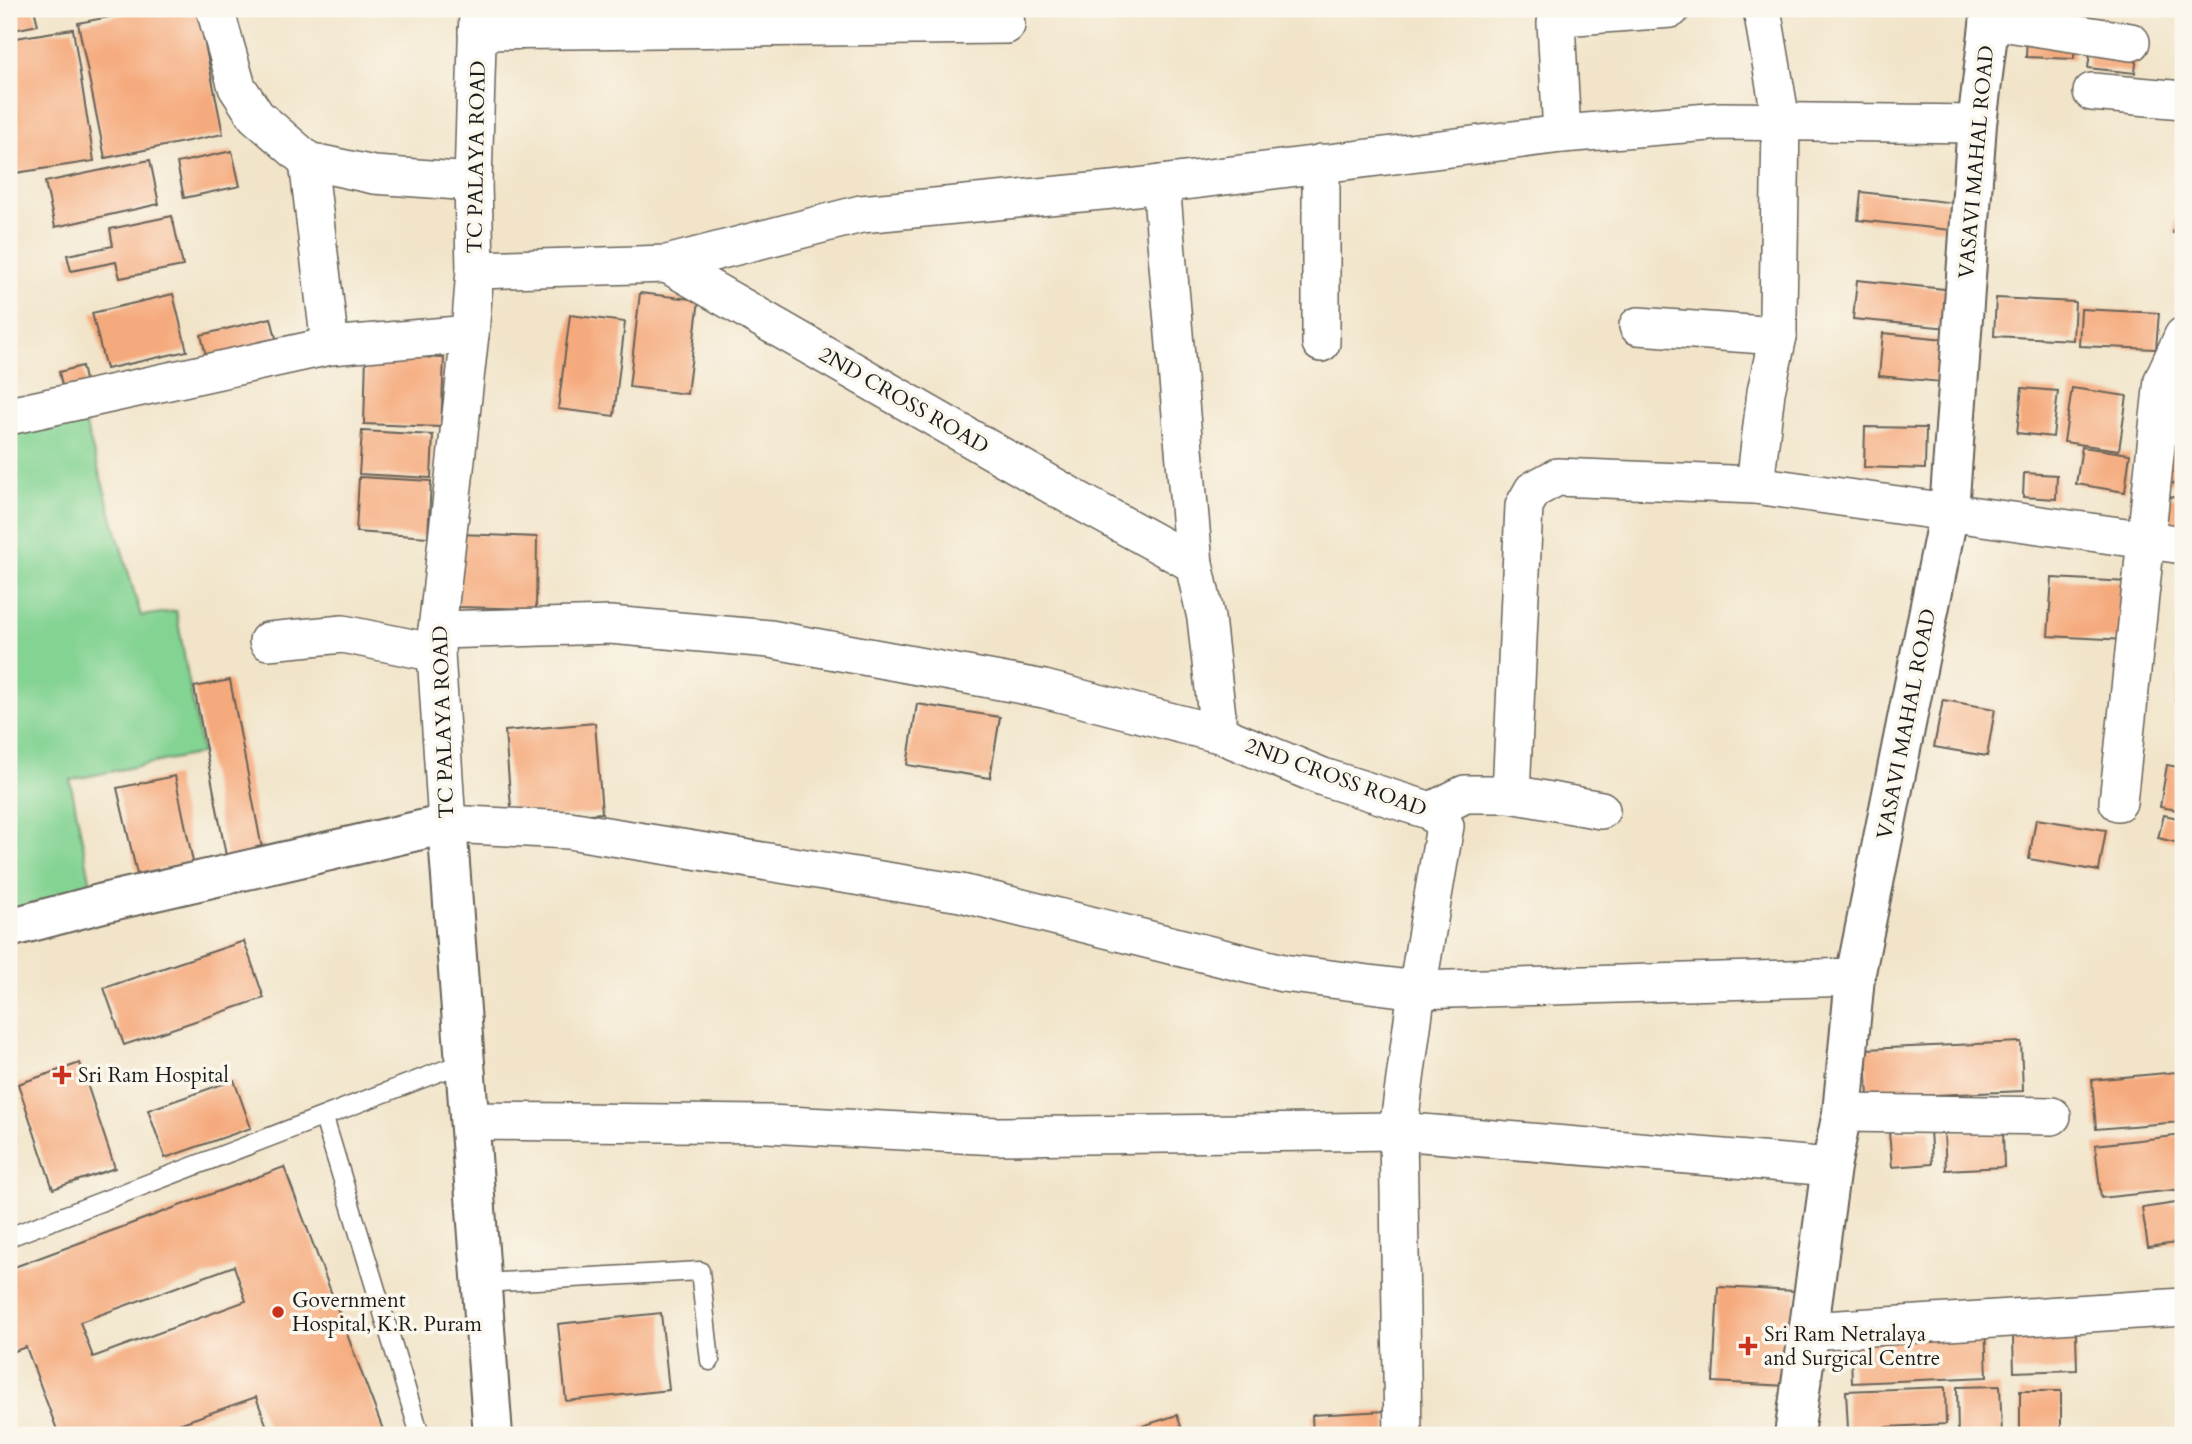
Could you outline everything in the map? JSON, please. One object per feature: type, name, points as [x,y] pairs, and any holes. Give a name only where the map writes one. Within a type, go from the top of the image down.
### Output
[{"type":"street","points":[[215,9],[237,87],[256,116],[309,161],[374,175],[474,182]]},
{"type":"street","points":[[478,20],[1006,25],[1004,9]]},
{"type":"street","points":[[1562,134],[1556,23],[1562,17],[1671,9]]},
{"type":"street","points":[[1755,485],[1766,392],[1778,336],[1781,121],[1762,9]]},
{"type":"street","points":[[1990,15],[2131,42]]},
{"type":"street","name":"VASAVI MAHAL ROAD","points":[[1794,1435],[1831,1167],[1842,1113],[1855,977],[1949,511],[1977,124],[1990,15]]},
{"type":"street","name":"TC PALAYA ROAD","points":[[478,20],[475,270],[437,642],[447,824],[493,1435]]},
{"type":"street","points":[[2092,92],[2183,100]]},
{"type":"street","points":[[475,270],[667,264],[861,214],[1161,184],[1562,134],[1721,121],[1977,124]]},
{"type":"street","points":[[309,161],[330,346]]},
{"type":"street","points":[[1321,163],[1321,343]]},
{"type":"street","points":[[1161,184],[1194,564]]},
{"type":"street","name":"2ND CROSS ROAD","points":[[667,264],[1194,564],[1206,618],[1219,734],[1323,778],[1431,811],[1446,826],[1417,990],[1398,1131],[1404,1435]]},
{"type":"street","points":[[1639,326],[1778,336]]},
{"type":"street","points":[[9,416],[330,346],[470,334]]},
{"type":"street","points":[[2118,802],[2163,380],[2183,336]]},
{"type":"street","points":[[1511,794],[1524,506],[1533,490],[1557,477],[1755,485],[2183,545]]},
{"type":"street","points":[[268,641],[343,634],[437,642],[610,625],[770,639],[1044,689],[1219,734]]},
{"type":"street","points":[[1431,811],[1465,794],[1511,794],[1601,810]]},
{"type":"street","points":[[9,928],[103,903],[447,824],[569,830],[961,893],[1283,973],[1417,990],[1855,977]]},
{"type":"street","points":[[1842,1113],[2052,1116]]},
{"type":"street","points":[[470,1121],[768,1124],[998,1136],[1398,1131],[1831,1167]]},
{"type":"street","points":[[1808,1331],[2183,1307]]},
{"type":"lane","points":[[9,1237],[465,1062]]},
{"type":"lane","points":[[324,1118],[420,1435]]},
{"type":"lane","points":[[482,1283],[700,1271],[710,1362]]},
{"type":"green space","points":[[84,420],[141,616],[176,611],[202,753],[70,780],[92,889],[13,909],[9,891],[9,434]]},
{"type":"building","points":[[9,9],[34,9],[38,25],[9,31]]},
{"type":"building","points":[[150,9],[198,9],[223,134],[105,158],[78,23]]},
{"type":"building","points":[[2028,12],[2075,14],[2074,59],[2026,57]]},
{"type":"building","points":[[2094,21],[2140,26],[2135,73],[2088,68]]},
{"type":"building","points":[[73,29],[94,161],[9,174],[9,39]]},
{"type":"building","points":[[232,151],[240,186],[184,198],[177,163]]},
{"type":"building","points":[[150,160],[159,204],[55,227],[45,182]]},
{"type":"building","points":[[2180,190],[2183,191],[2183,235],[2173,233]]},
{"type":"building","points":[[1861,192],[1964,204],[1960,231],[1858,220]]},
{"type":"building","points":[[172,216],[183,266],[120,278],[116,262],[71,271],[67,255],[113,246],[110,229]]},
{"type":"building","points":[[1857,280],[1954,290],[1949,328],[1853,319]]},
{"type":"building","points":[[640,293],[699,300],[687,394],[629,387]]},
{"type":"building","points":[[173,294],[187,351],[106,369],[92,313]]},
{"type":"building","points":[[1996,298],[2075,302],[2073,340],[1994,336]]},
{"type":"building","points":[[2081,309],[2159,313],[2156,349],[2079,346]]},
{"type":"building","points":[[570,315],[625,322],[614,416],[558,409]]},
{"type":"building","points":[[271,318],[278,346],[208,364],[201,335]]},
{"type":"building","points":[[1883,333],[1945,339],[1941,382],[1879,376]]},
{"type":"building","points":[[366,355],[444,358],[441,427],[364,424]]},
{"type":"building","points":[[82,366],[87,389],[64,395],[59,372]]},
{"type":"building","points":[[2022,388],[2058,391],[2053,437],[2017,433]]},
{"type":"building","points":[[2072,388],[2127,396],[2119,450],[2064,442]]},
{"type":"building","points":[[1865,427],[1926,428],[1925,469],[1864,467]]},
{"type":"building","points":[[362,431],[433,435],[431,478],[359,474]]},
{"type":"building","points":[[2171,437],[2183,439],[2183,485],[2164,482]]},
{"type":"building","points":[[2082,447],[2130,454],[2125,492],[2076,484]]},
{"type":"building","points":[[2024,473],[2057,475],[2056,499],[2023,497]]},
{"type":"building","points":[[359,477],[431,481],[428,537],[356,532]]},
{"type":"building","points":[[2168,497],[2183,498],[2183,530],[2164,527]]},
{"type":"building","points":[[459,534],[537,537],[536,609],[458,607]]},
{"type":"building","points":[[2052,578],[2129,582],[2126,640],[2048,636]]},
{"type":"building","points":[[2178,674],[2183,675],[2183,702],[2175,701]]},
{"type":"building","points":[[230,680],[263,854],[227,861],[194,687]]},
{"type":"building","points":[[1943,700],[1995,709],[1987,756],[1934,747]]},
{"type":"building","points":[[917,704],[1000,717],[990,778],[907,765]]},
{"type":"building","points":[[595,723],[602,813],[512,820],[505,731]]},
{"type":"building","points":[[2167,765],[2183,768],[2183,811],[2160,807]]},
{"type":"building","points":[[175,776],[193,862],[137,874],[117,788]]},
{"type":"building","points":[[2164,815],[2183,819],[2183,844],[2158,838]]},
{"type":"building","points":[[2036,819],[2106,830],[2099,871],[2029,859]]},
{"type":"building","points":[[244,941],[264,998],[124,1045],[104,988]]},
{"type":"building","points":[[2021,1042],[2023,1091],[1868,1098],[1866,1049]]},
{"type":"building","points":[[80,1063],[115,1168],[53,1189],[18,1084]]},
{"type":"building","points":[[2176,1072],[2180,1122],[2096,1129],[2092,1080]]},
{"type":"building","points":[[234,1080],[251,1128],[165,1158],[148,1110]]},
{"type":"building","points":[[1930,1129],[1932,1164],[1892,1167],[1889,1132]]},
{"type":"building","points":[[2003,1130],[2004,1167],[1946,1170],[1944,1132]]},
{"type":"building","points":[[2183,1135],[2183,1189],[2101,1198],[2095,1145]]},
{"type":"building","name":"Government Hospital, K.R. Puram","points":[[284,1167],[385,1435],[270,1435],[256,1397],[159,1431],[160,1435],[59,1435],[26,1347],[9,1353],[9,1269]],"holes":[[[234,1266],[246,1301],[93,1357],[80,1322]]]},
{"type":"building","points":[[2183,1202],[2183,1242],[2148,1247],[2142,1208]]},
{"type":"building","points":[[1718,1287],[1796,1291],[1790,1386],[1713,1382]]},
{"type":"building","points":[[2075,1298],[2077,1370],[2014,1372],[2012,1300]]},
{"type":"building","points":[[661,1313],[669,1390],[566,1401],[558,1324]]},
{"type":"building","points":[[1985,1324],[1987,1377],[1852,1383],[1850,1329]]},
{"type":"building","points":[[2000,1386],[2002,1435],[1958,1435],[1957,1387]]},
{"type":"building","points":[[1945,1387],[1946,1424],[1848,1429],[1846,1391]]},
{"type":"building","points":[[2020,1391],[2061,1391],[2061,1435],[2020,1435]]},
{"type":"building","points":[[1386,1411],[1387,1435],[1313,1435],[1312,1415]]},
{"type":"building","points":[[1177,1415],[1184,1435],[1120,1433]]},
{"type":"place","name":"Sri Ram Hospital","points":[[62,1075]]},
{"type":"place","name":"Government Hospital, K.R. Puram","points":[[278,1312]]},
{"type":"place","name":"Sri Ram Netralaya and Surgical Centre","points":[[1748,1346]]}]
